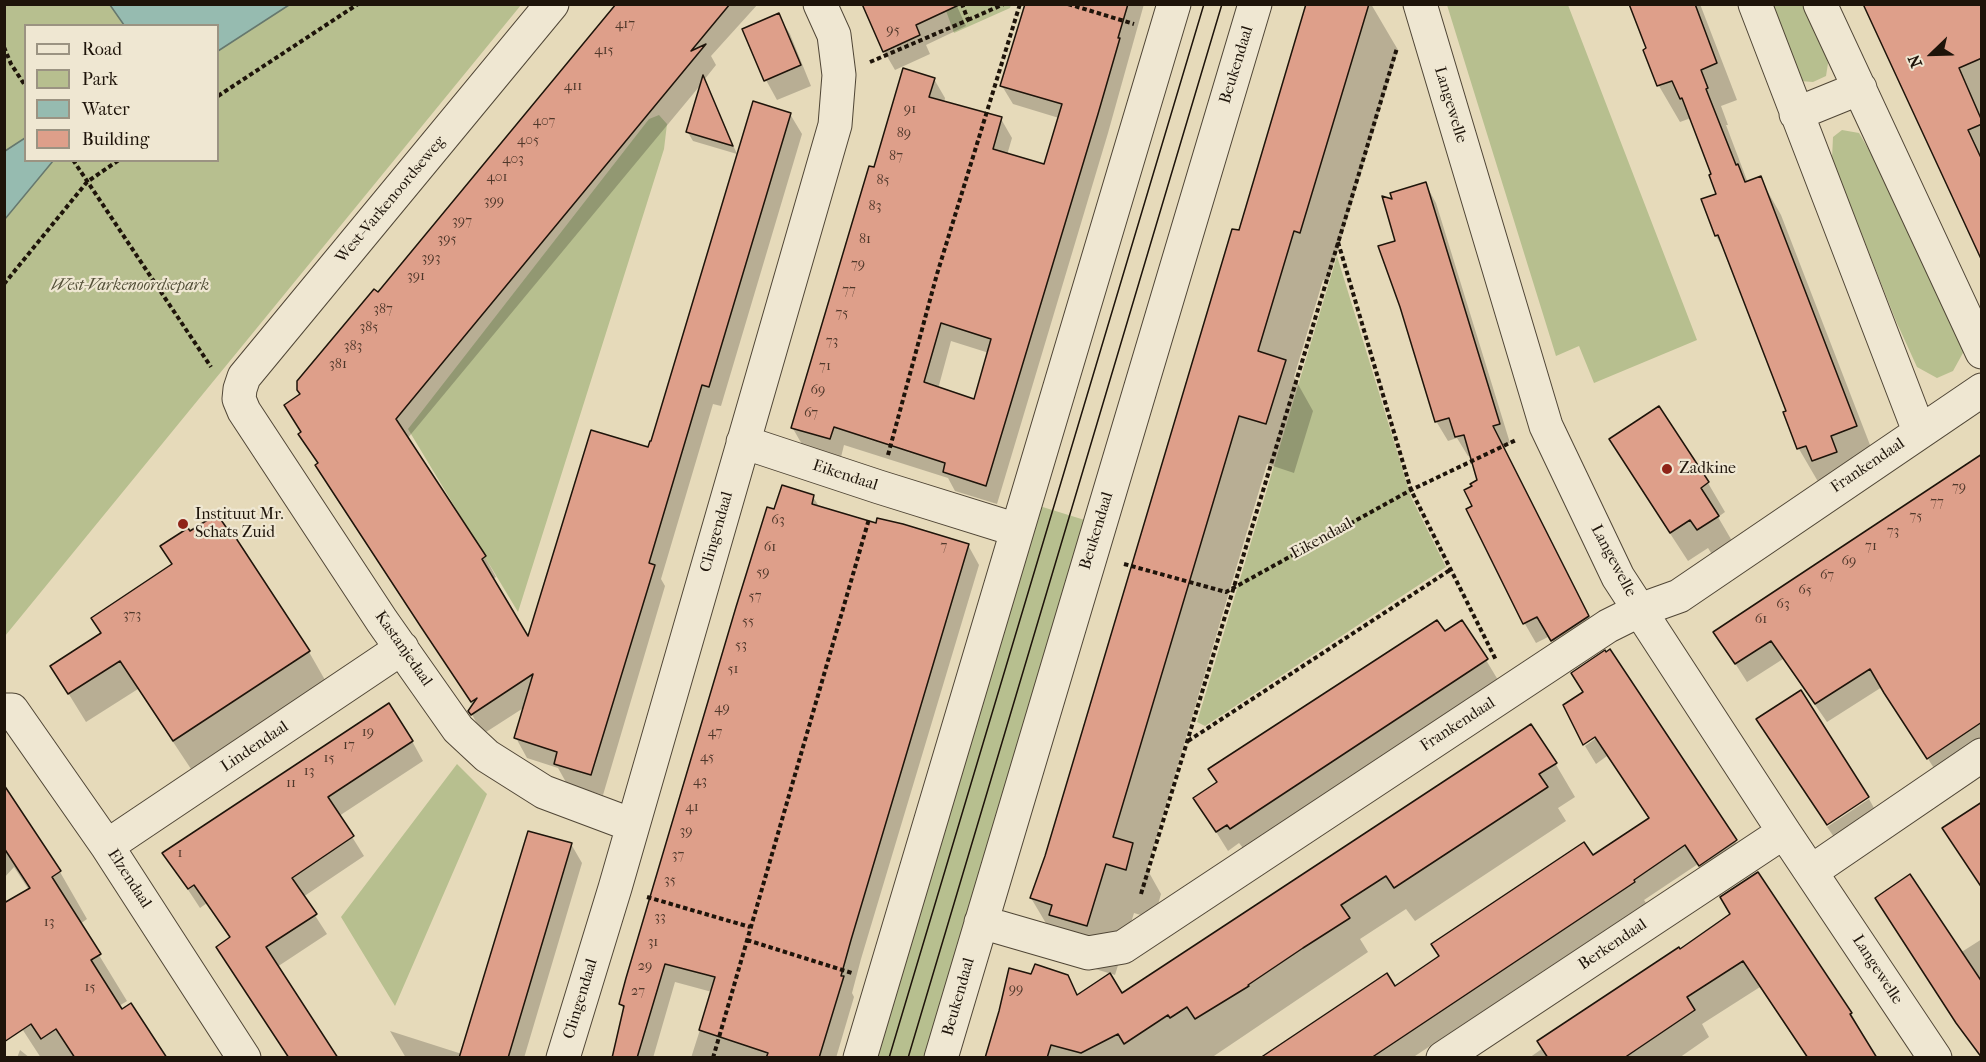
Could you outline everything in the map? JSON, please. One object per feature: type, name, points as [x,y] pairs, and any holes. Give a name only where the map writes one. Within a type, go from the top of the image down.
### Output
[{"type":"street","name":"West-Varkenoordseweg","points":[[239,399],[244,377],[552,4]]},
{"type":"street","name":"Clingendaal","points":[[563,1058],[615,888],[835,125],[839,75],[834,34],[820,4]]},
{"type":"street","name":"Beukendaal","points":[[941,1058],[1255,4]]},
{"type":"street","name":"Langewelle","points":[[1420,4],[1546,426],[1618,577],[1935,1058]]},
{"type":"street","name":"Frankendaal","points":[[1755,4],[1919,431]]},
{"type":"street","points":[[1820,4],[1982,352]]},
{"type":"street","points":[[860,1058],[1169,19]]},
{"type":"street","points":[[1796,114],[1860,88]]},
{"type":"street","name":"Frankendaal","points":[[981,922],[1088,953],[1123,947],[1608,626],[1640,610],[1679,596],[1982,390]]},
{"type":"street","name":"Kastanjedaal","points":[[239,399],[251,421],[458,729],[487,756],[544,792],[632,825]]},
{"type":"street","name":"Eikendaal","points":[[743,442],[1017,530]]},
{"type":"street","name":"Lindendaal","points":[[107,846],[402,648]]},
{"type":"street","name":"Elzendaal","points":[[4,710],[12,710],[107,846],[244,1058]]},
{"type":"street","points":[[1812,871],[1982,755]]},
{"type":"street","name":"Berkendaal","points":[[1443,1058],[1784,831]]},
{"type":"path","points":[[219,95],[358,4]]},
{"type":"path","points":[[962,4],[968,21]]},
{"type":"path","points":[[839,75],[1004,4]]},
{"type":"path","points":[[713,1058],[879,487],[937,274],[1020,4]]},
{"type":"path","points":[[1068,4],[1169,19]]},
{"type":"path","points":[[4,47],[11,64],[24,84]]},
{"type":"path","points":[[1140,898],[1397,47]]},
{"type":"path","points":[[74,162],[212,369],[239,399]]},
{"type":"path","points":[[4,284],[87,182],[116,162]]},
{"type":"path","points":[[1338,242],[1411,490],[1512,690]]},
{"type":"path","name":"Eikendaal","points":[[1234,588],[1411,490],[1546,426]]},
{"type":"path","points":[[1090,555],[1227,592],[1234,588]]},
{"type":"path","points":[[1188,741],[1450,570]]},
{"type":"path","points":[[615,888],[750,927]]},
{"type":"path","points":[[747,940],[882,982]]},
{"type":"green space","name":"West-Varkenoordsepark","points":[[5,5],[521,5],[5,636]]},
{"type":"green space","points":[[944,5],[1011,5],[1010,8],[954,33]]},
{"type":"green space","points":[[1447,5],[1568,5],[1697,340],[1594,383],[1579,346],[1556,356]]},
{"type":"green space","points":[[1765,5],[1803,5],[1824,47],[1828,63],[1826,76],[1813,82],[1800,81]]},
{"type":"green space","points":[[659,115],[667,124],[664,149],[518,612],[408,429],[649,119]]},
{"type":"green space","points":[[1842,130],[1859,133],[1876,162],[1964,351],[1953,371],[1937,378],[1917,367],[1896,321],[1832,159],[1833,137]]},
{"type":"green space","points":[[1337,256],[1411,497],[1446,567],[1205,726],[1197,722]]},
{"type":"green space","points":[[1033,504],[1091,522],[932,1057],[869,1058]]},
{"type":"green space","points":[[457,764],[487,794],[395,1006],[341,917]]},
{"type":"water","points":[[110,5],[289,5],[219,50],[219,24],[123,24]]},
{"type":"water","points":[[24,139],[24,162],[52,162],[5,219],[5,151]]},
{"type":"building","points":[[616,4],[730,4],[691,51],[706,44],[396,419],[486,556],[482,559],[528,636],[591,430],[648,447],[651,441],[753,101],[791,113],[709,387],[702,385],[649,563],[655,565],[591,775],[554,764],[557,752],[514,738],[533,674],[471,715],[468,711],[477,698],[471,702],[421,627],[315,465],[318,463],[298,434],[301,432],[284,405],[300,394],[297,390],[297,381],[374,289],[378,292]]},
{"type":"building","points":[[862,4],[961,4],[916,25],[920,35],[883,52]]},
{"type":"building","points":[[1025,4],[1128,4],[1098,114],[986,486],[943,472],[945,463],[834,427],[830,439],[791,428],[869,166],[874,167],[903,68],[935,78],[929,97],[1002,117],[993,149],[1044,164],[1062,104],[1000,86]],"holes":[[[941,323],[991,339],[974,399],[924,382]]]},
{"type":"building","points":[[1306,4],[1369,4],[1300,233],[1294,231],[1258,351],[1286,360],[1266,424],[1239,416],[1113,837],[1133,843],[1126,870],[1106,864],[1087,926],[1049,915],[1052,905],[1030,898],[1045,856],[1232,229],[1239,230]]},
{"type":"building","points":[[1629,4],[1695,4],[1717,63],[1701,70],[1708,88],[1706,89],[1745,182],[1761,176],[1857,426],[1831,436],[1837,452],[1812,461],[1806,446],[1797,449],[1783,412],[1786,411],[1718,235],[1715,236],[1701,199],[1716,194],[1709,175],[1711,174],[1682,98],[1680,99],[1672,81],[1657,86],[1643,50],[1646,48]]},
{"type":"building","points":[[1863,4],[1982,4],[1982,58],[1959,68],[1982,121],[1982,124],[1968,130],[1982,160],[1982,261]]},
{"type":"building","points":[[779,13],[801,65],[764,81],[742,29]]},
{"type":"building","points":[[703,75],[733,146],[686,132]]},
{"type":"building","points":[[1426,182],[1500,424],[1493,426],[1589,616],[1551,641],[1537,617],[1523,624],[1466,509],[1472,506],[1464,490],[1477,480],[1464,435],[1455,437],[1449,418],[1435,422],[1400,307],[1378,246],[1395,241],[1382,196],[1392,199],[1390,193]]},
{"type":"building","points":[[1659,406],[1709,482],[1701,488],[1719,516],[1697,530],[1690,520],[1670,533],[1609,439]]},
{"type":"building","points":[[1982,454],[1982,722],[1927,759],[1870,669],[1815,704],[1771,641],[1735,664],[1713,632]]},
{"type":"building","points":[[782,485],[814,495],[812,504],[876,523],[877,518],[903,524],[969,544],[851,940],[841,976],[844,976],[819,1058],[766,1058],[768,1053],[699,1030],[715,977],[665,964],[637,1058],[612,1058],[624,1006],[619,1004],[626,978],[736,607],[767,507],[774,509]]},
{"type":"building","points":[[217,514],[228,530],[230,529],[310,651],[173,741],[120,661],[68,694],[50,666],[101,633],[91,618],[172,564],[160,546],[188,528],[190,531]]},
{"type":"building","points":[[1437,620],[1445,631],[1462,620],[1488,659],[1230,829],[1227,825],[1216,832],[1193,798],[1217,782],[1208,769]]},
{"type":"building","points":[[1610,649],[1737,840],[1699,866],[1685,845],[1634,880],[1635,882],[1371,1058],[1260,1058],[1387,973],[1395,986],[1439,956],[1431,944],[1584,842],[1593,855],[1649,818],[1595,737],[1583,745],[1563,705],[1583,692],[1571,673]]},
{"type":"building","points":[[1801,690],[1869,797],[1827,825],[1756,719]]},
{"type":"building","points":[[389,703],[413,741],[328,797],[354,836],[292,878],[317,914],[266,947],[338,1058],[289,1058],[216,947],[230,937],[194,885],[188,889],[162,853]]},
{"type":"building","points":[[1531,724],[1557,763],[1539,774],[1548,787],[1394,888],[1386,876],[1341,905],[1350,918],[1249,986],[1195,1019],[1187,1007],[1170,1018],[1168,1015],[1124,1044],[1118,1034],[1081,1053],[1051,1045],[1047,1058],[985,1058],[1009,968],[1031,974],[1035,964],[1068,975],[1077,995],[1110,973],[1122,993]]},
{"type":"building","points":[[4,785],[61,871],[52,877],[101,954],[91,960],[122,1009],[131,1003],[167,1058],[75,1058],[56,1029],[41,1039],[31,1024],[4,1042],[4,903],[30,888],[4,848]]},
{"type":"building","points":[[1982,802],[1982,888],[1942,828]]},
{"type":"building","points":[[528,831],[572,843],[508,1058],[459,1058]]},
{"type":"building","points":[[1758,872],[1852,1013],[1850,1014],[1877,1058],[1808,1058],[1743,961],[1687,997],[1695,1010],[1624,1058],[1548,1058],[1537,1041],[1730,914],[1720,897]]},
{"type":"building","points":[[1910,874],[1982,982],[1982,1058],[1956,1023],[1875,898]]},
{"type":"tram line","points":[[889,1058],[1204,4]]},
{"type":"tram line","points":[[908,1058],[1222,4]]},
{"type":"place","name":"Zadkine","points":[[1667,469]]},
{"type":"place","name":"Instituut Mr. Schats Zuid","points":[[183,524]]}]
